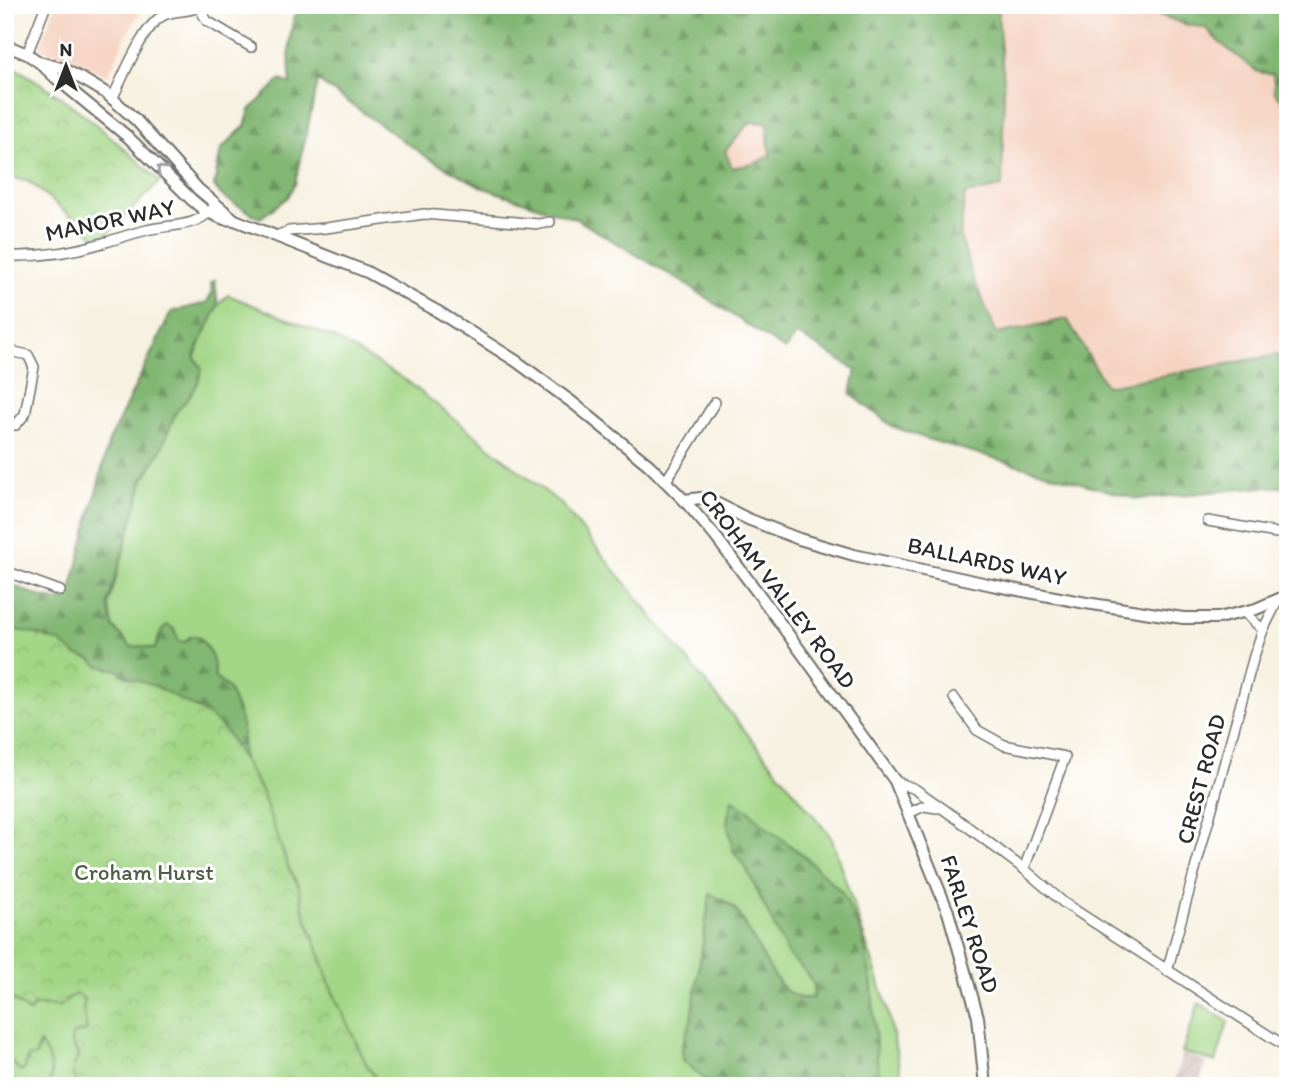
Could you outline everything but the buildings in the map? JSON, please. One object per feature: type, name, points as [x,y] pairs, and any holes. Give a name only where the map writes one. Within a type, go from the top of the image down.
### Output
[{"type":"street","points":[[27,54],[46,5]]},
{"type":"street","points":[[113,99],[145,33],[165,14],[193,10],[200,6],[207,21],[251,47]]},
{"type":"street","points":[[5,45],[39,62]]},
{"type":"street","name":"CROHAM VALLEY ROAD","points":[[39,62],[61,68],[113,99],[136,120],[212,208]]},
{"type":"street","name":"CROHAM VALLEY ROAD","points":[[39,62],[128,137],[192,201],[367,272],[437,311],[573,403],[649,465],[715,536],[895,781],[915,789],[946,811],[1024,869],[1064,903],[1287,1046]]},
{"type":"street","name":"MANOR WAY","points":[[5,256],[78,249],[159,227],[191,223],[212,208]]},
{"type":"street","points":[[276,236],[289,231],[424,214],[539,224],[550,222]]},
{"type":"street","points":[[5,350],[28,355],[34,367],[25,414],[16,425],[5,423]]},
{"type":"street","points":[[666,481],[715,402]]},
{"type":"street","name":"BALLARDS WAY","points":[[684,500],[701,498],[714,502],[799,539],[854,555],[1086,603],[1183,618],[1218,618],[1244,612],[1283,597]]},
{"type":"street","points":[[1208,521],[1288,535]]},
{"type":"street","points":[[5,570],[60,591]]},
{"type":"street","name":"CREST ROAD","points":[[1167,971],[1254,656],[1264,629],[1283,597]]},
{"type":"street","points":[[1244,612],[1264,629]]},
{"type":"street","points":[[954,698],[976,730],[1004,745],[1065,757],[1024,869]]},
{"type":"street","name":"FARLEY ROAD","points":[[895,781],[948,912],[978,1017],[985,1086]]},
{"type":"street","points":[[909,813],[924,806],[946,811]]},
{"type":"shaded area","points":[[56,5],[144,5],[108,76],[39,48]]},
{"type":"shaded area","points":[[330,5],[1288,5],[1288,487],[1137,499],[927,439],[892,426],[851,394],[856,370],[797,334],[785,350],[684,283],[576,219],[484,188],[428,158],[318,80]]},
{"type":"shaded area","points":[[1183,1054],[1206,1062],[1198,1086],[1172,1086]]},
{"type":"green space","points":[[298,5],[997,5],[1004,84],[1002,187],[965,194],[960,236],[973,278],[997,334],[1067,319],[1106,386],[1288,353],[1288,487],[1137,499],[927,439],[892,426],[851,394],[856,370],[797,334],[785,350],[684,283],[576,219],[484,188],[428,158],[318,81],[295,184],[288,197],[260,218],[222,196],[214,186],[221,149],[245,126],[250,110],[280,80],[291,84],[290,44]],"holes":[[[750,122],[767,123],[770,156],[753,164],[732,168],[725,151]]]},
{"type":"green space","points":[[1148,5],[1288,5],[1288,104],[1275,93],[1273,74],[1258,72],[1219,42],[1206,28],[1184,24],[1160,15]]},
{"type":"green space","points":[[5,63],[67,102],[160,181],[100,241],[31,183],[5,175]]},
{"type":"green space","name":"Croham Hurst","points":[[215,280],[218,306],[194,356],[202,369],[197,385],[176,412],[161,450],[144,479],[108,604],[113,627],[131,647],[155,649],[160,633],[167,625],[174,629],[179,641],[185,642],[191,636],[198,636],[209,651],[215,678],[228,688],[238,712],[242,725],[243,760],[261,791],[289,869],[298,885],[303,908],[333,993],[366,1064],[381,1086],[80,1086],[73,1076],[73,1066],[78,1057],[71,1042],[73,1034],[87,1031],[83,1009],[85,1000],[75,994],[59,1006],[33,1005],[29,1012],[13,999],[5,1000],[5,582],[53,600],[66,599],[70,595],[109,441],[171,312],[206,303],[212,294],[211,283]]},
{"type":"green space","points":[[228,295],[332,337],[407,381],[561,504],[831,837],[887,1006],[903,1086],[381,1086],[366,1064],[333,993],[303,908],[298,885],[287,866],[261,791],[225,730],[157,687],[122,675],[99,638],[144,479],[215,308]]},
{"type":"green space","name":"Croham Hurst","points":[[5,628],[33,633],[59,642],[76,655],[90,659],[99,666],[118,670],[122,675],[157,687],[207,714],[225,730],[261,791],[289,869],[298,885],[303,908],[333,993],[366,1064],[381,1086],[80,1086],[73,1076],[73,1066],[78,1057],[71,1042],[73,1034],[87,1031],[83,1009],[85,1000],[75,994],[59,1006],[33,1005],[29,1012],[13,999],[5,1000]]},
{"type":"green space","points":[[732,799],[804,856],[842,892],[862,933],[872,985],[877,1061],[882,1086],[712,1086],[683,1060],[682,1046],[691,1021],[710,894],[734,908],[771,971],[788,992],[799,998],[813,998],[814,985],[803,969],[788,955],[748,872],[733,850],[727,822]]},
{"type":"green space","points":[[75,994],[85,1000],[87,1031],[73,1034],[72,1042],[79,1059],[73,1068],[73,1076],[80,1086],[49,1086],[52,1072],[40,1044],[36,1056],[27,1059],[22,1071],[5,1057],[5,1000],[13,999],[27,1011],[31,1011],[33,1005],[59,1006]]},
{"type":"green space","points":[[1199,1003],[1228,1022],[1216,1062],[1182,1052]]},
{"type":"green space","points":[[40,1043],[50,1063],[49,1086],[5,1086],[5,1057],[22,1071],[28,1057],[36,1056]]}]
